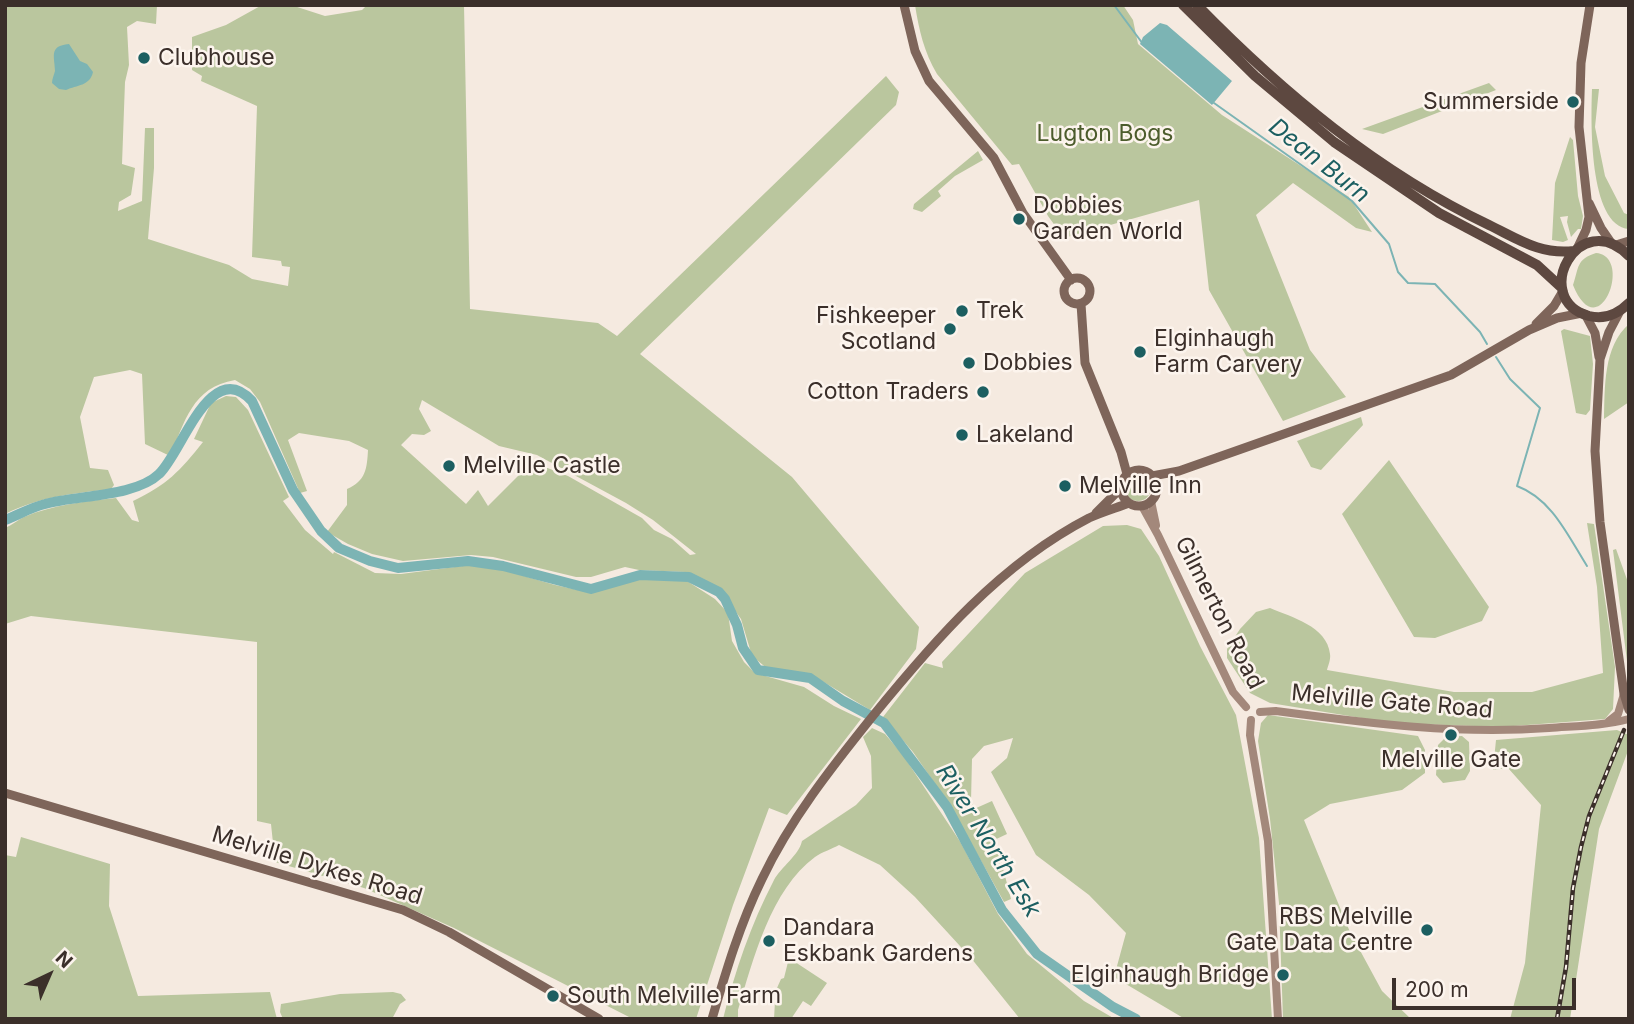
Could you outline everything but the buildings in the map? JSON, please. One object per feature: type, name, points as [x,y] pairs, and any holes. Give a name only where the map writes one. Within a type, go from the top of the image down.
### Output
[{"type":"highway","points":[[1183,5],[1255,76],[1334,142],[1413,197],[1537,265],[1563,290],[1571,305],[1583,313],[1601,317],[1625,308]]},
{"type":"highway","points":[[1197,5],[1244,52],[1305,106],[1363,151],[1454,209],[1538,249],[1552,252],[1575,250],[1591,242],[1614,244],[1629,256]]},
{"type":"highway","points":[[1563,290],[1563,268],[1575,250]]},
{"type":"main road","points":[[904,5],[915,51],[929,81],[994,158],[1029,222],[1071,280]]},
{"type":"main road","points":[[1575,250],[1586,230],[1589,217],[1580,142],[1579,94],[1590,5]]},
{"type":"main road","points":[[1587,198],[1601,228],[1614,244],[1629,242]]},
{"type":"main road","points":[[1071,280],[1084,280],[1089,287],[1090,295],[1081,304],[1073,304],[1065,296],[1066,285],[1071,280]]},
{"type":"main road","points":[[1529,330],[1554,306],[1563,290]]},
{"type":"main road","points":[[1081,304],[1085,363],[1131,472]]},
{"type":"main road","points":[[1625,308],[1609,332],[1600,359],[1595,421],[1598,495],[1624,694],[1629,710]]},
{"type":"main road","points":[[1152,476],[1179,471],[1451,375],[1529,330],[1557,318],[1583,313],[1595,333],[1600,359]]},
{"type":"main road","points":[[1129,503],[1121,489],[1122,481],[1131,472],[1145,471],[1152,476],[1157,491]]},
{"type":"main road","points":[[712,1019],[741,927],[761,880],[814,792],[930,647],[977,600],[1025,559],[1092,517],[1129,503],[1142,506],[1151,501],[1157,491],[1179,471]]},
{"type":"main road","points":[[1092,517],[1121,489]]},
{"type":"main road","name":"Gilmerton Road","points":[[1151,501],[1158,535]]},
{"type":"main road","name":"Gilmerton Road","points":[[1142,506],[1233,692],[1246,707]]},
{"type":"main road","points":[[1603,724],[1618,714],[1624,694]]},
{"type":"main road","points":[[1254,704],[1260,712],[1259,717],[1251,720],[1244,714],[1246,707],[1254,704]]},
{"type":"main road","name":"Melville Gate Road","points":[[1260,712],[1276,711],[1360,723],[1448,730],[1517,731],[1603,724],[1629,719]]},
{"type":"main road","name":"Gilmerton Road","points":[[1251,720],[1250,735],[1268,841],[1278,1019]]},
{"type":"main road","name":"Melville Dykes Road","points":[[5,793],[402,910],[450,932],[599,1019]]},
{"type":"green space","points":[[5,5],[157,5],[156,24],[137,21],[127,27],[129,65],[125,82],[122,164],[135,168],[131,195],[119,202],[118,211],[142,201],[145,128],[154,128],[154,168],[148,239],[229,265],[252,279],[288,286],[290,267],[282,266],[281,261],[252,257],[257,106],[201,81],[202,76],[192,70],[192,37],[226,25],[262,5],[291,5],[325,16],[362,10],[367,5],[464,5],[470,309],[598,323],[617,336],[886,76],[899,92],[896,105],[640,354],[792,477],[919,627],[916,649],[870,710],[822,681],[802,674],[769,670],[752,656],[741,619],[720,590],[685,572],[625,567],[591,577],[576,577],[493,557],[471,555],[403,561],[372,554],[348,544],[327,532],[347,505],[347,489],[362,478],[368,450],[349,441],[299,433],[288,440],[307,491],[300,493],[260,402],[250,389],[235,380],[220,384],[199,398],[186,419],[170,456],[145,444],[142,374],[130,370],[94,377],[80,417],[90,468],[108,470],[114,485],[111,489],[44,499],[5,514]],"holes":[[[422,400],[499,446],[537,455],[626,503],[653,520],[696,554],[690,555],[672,539],[654,530],[642,518],[568,476],[527,460],[523,471],[488,506],[478,490],[466,504],[401,445],[412,434],[424,435],[431,431],[419,409]]]},
{"type":"green space","name":"Lugton Bogs","points":[[915,5],[1123,5],[1133,20],[1138,44],[1222,115],[1349,197],[1372,232],[1356,228],[1293,183],[1256,215],[1310,350],[1346,397],[1283,421],[1209,290],[1199,200],[1064,238],[1048,216],[1019,164],[1012,165],[937,74],[923,41]]},
{"type":"green space","points":[[1489,83],[1496,90],[1383,134],[1362,129]]},
{"type":"green space","points":[[1592,89],[1599,89],[1595,127],[1605,176],[1624,213],[1629,215],[1629,229],[1616,223],[1606,210],[1599,191],[1592,146]]},
{"type":"green space","points":[[1570,137],[1573,140],[1578,196],[1583,216],[1581,229],[1571,237],[1568,216],[1560,217],[1568,240],[1563,242],[1552,240],[1555,183]]},
{"type":"green space","points":[[978,151],[983,160],[955,176],[938,191],[941,196],[922,212],[913,209],[914,204]]},
{"type":"green space","points":[[1596,253],[1607,258],[1612,268],[1612,281],[1602,304],[1593,307],[1583,302],[1573,285],[1582,261]]},
{"type":"green space","points":[[1629,324],[1629,402],[1604,419],[1605,381],[1610,356],[1614,344]]},
{"type":"green space","points":[[1564,329],[1590,336],[1593,364],[1590,410],[1586,415],[1576,413],[1561,331]]},
{"type":"green space","points":[[226,396],[236,397],[248,410],[289,497],[283,501],[305,530],[333,554],[334,552],[375,573],[401,574],[470,565],[500,569],[592,593],[641,579],[687,581],[715,599],[728,613],[732,641],[744,662],[755,673],[804,687],[861,719],[787,815],[769,808],[733,905],[696,1019],[633,1019],[454,928],[364,888],[275,862],[271,824],[257,821],[257,642],[31,616],[5,624],[5,528],[46,509],[116,498],[132,520],[139,522],[133,501],[164,483],[187,461],[203,442],[194,439],[211,403]]},
{"type":"green space","points":[[1361,417],[1363,425],[1321,470],[1311,467],[1297,441]]},
{"type":"green space","points":[[1389,460],[1489,607],[1482,621],[1435,638],[1414,637],[1342,514]]},
{"type":"green space","points":[[1138,475],[1147,479],[1151,488],[1147,497],[1138,501],[1129,497],[1125,488],[1129,479]]},
{"type":"green space","points":[[1587,523],[1594,524],[1615,667],[1613,709],[1605,719],[1501,727],[1392,723],[1270,703],[1250,693],[1227,658],[1227,649],[1240,629],[1256,612],[1270,608],[1307,624],[1322,636],[1330,654],[1327,670],[1454,692],[1532,692],[1603,673],[1597,587]]},
{"type":"green space","points":[[1127,525],[1141,529],[1159,556],[1200,646],[1236,715],[1259,838],[1272,1019],[1185,1019],[1114,977],[1126,933],[1089,895],[1036,855],[991,772],[1007,758],[1013,738],[984,746],[972,759],[971,801],[974,809],[992,801],[1007,834],[990,842],[998,849],[1011,899],[1004,902],[951,807],[913,752],[883,717],[925,663],[943,668],[942,662],[1025,573],[1103,526]]},
{"type":"green space","points":[[1616,549],[1629,585],[1629,677],[1613,550]]},
{"type":"green space","points":[[1268,715],[1418,736],[1425,750],[1425,773],[1402,790],[1330,804],[1304,820],[1350,932],[1382,991],[1411,1019],[1283,1019],[1279,903],[1258,741],[1261,723]]},
{"type":"green space","points":[[872,728],[885,734],[903,755],[961,843],[998,914],[1027,954],[1084,1001],[1115,1019],[1020,1019],[971,958],[915,897],[880,865],[839,845],[815,857],[787,887],[775,906],[757,948],[738,1010],[738,1019],[723,1019],[744,948],[777,875],[802,841],[856,805],[872,788],[871,756],[863,737]]},
{"type":"green space","points":[[1617,730],[1629,735],[1629,748],[1599,829],[1570,1019],[1510,1019],[1525,963],[1541,805],[1508,768],[1493,770],[1496,740]]},
{"type":"green space","points":[[1462,736],[1469,742],[1470,771],[1465,780],[1443,783],[1436,775],[1438,745],[1446,737]]},
{"type":"green space","points":[[21,837],[110,864],[109,906],[138,996],[270,992],[277,1019],[5,1019],[5,855],[16,857]]},
{"type":"green space","points":[[789,958],[827,983],[811,1006],[803,1001],[791,1019],[774,1019],[779,990],[777,988],[784,978]]},
{"type":"green space","points":[[340,994],[401,994],[406,1000],[400,1004],[392,1019],[283,1019],[280,1012],[281,1004]]},
{"type":"water","points":[[1160,23],[1167,25],[1232,81],[1212,105],[1140,44],[1143,37]]},
{"type":"water","points":[[69,44],[80,61],[87,64],[93,72],[86,83],[66,90],[59,89],[52,83],[55,71],[54,53],[58,47]]},
{"type":"waterway","name":"Dean Burn","points":[[1114,5],[1143,44]]},
{"type":"waterway","name":"Dean Burn","points":[[1214,103],[1352,201],[1389,244],[1398,272],[1408,283],[1435,284],[1480,332],[1487,344]]},
{"type":"waterway","name":"Dean Burn","points":[[1496,357],[1510,379],[1540,408],[1517,486],[1550,509],[1587,566]]},
{"type":"waterway","name":"River North Esk","points":[[5,520],[45,504],[121,491],[149,482],[168,463],[198,413],[210,399],[223,390],[237,390],[252,401],[293,490],[321,531],[339,548],[370,561],[398,568],[468,561],[503,566],[591,589],[640,575],[689,577],[719,592],[725,599],[737,625],[743,648],[758,670],[810,678],[843,701],[884,723],[947,807],[1002,910],[1037,954],[1113,1007],[1136,1019]]},
{"type":"railway","points":[[1557,1019],[1566,967],[1573,888],[1581,847],[1589,816],[1624,730]]},
{"type":"place","name":"Clubhouse","points":[[144,58]]},
{"type":"place","name":"Summerside","points":[[1573,102]]},
{"type":"place","name":"Dobbies Garden World","points":[[1019,219]]},
{"type":"place","name":"Trek","points":[[962,311]]},
{"type":"place","name":"Fishkeeper Scotland","points":[[950,329]]},
{"type":"place","name":"Elginhaugh Farm Carvery","points":[[1140,352]]},
{"type":"place","name":"Dobbies","points":[[969,363]]},
{"type":"place","name":"Cotton Traders","points":[[983,392]]},
{"type":"place","name":"Lakeland","points":[[962,435]]},
{"type":"place","name":"Melville Castle","points":[[449,466]]},
{"type":"place","name":"Melville Inn","points":[[1065,486]]},
{"type":"place","name":"Melville Gate","points":[[1451,735]]},
{"type":"place","name":"RBS Melville Gate Data Centre","points":[[1427,930]]},
{"type":"place","name":"Dandara Eskbank Gardens","points":[[769,941]]},
{"type":"place","name":"Elginhaugh Bridge","points":[[1283,975]]},
{"type":"place","name":"South Melville Farm","points":[[553,996]]}]
